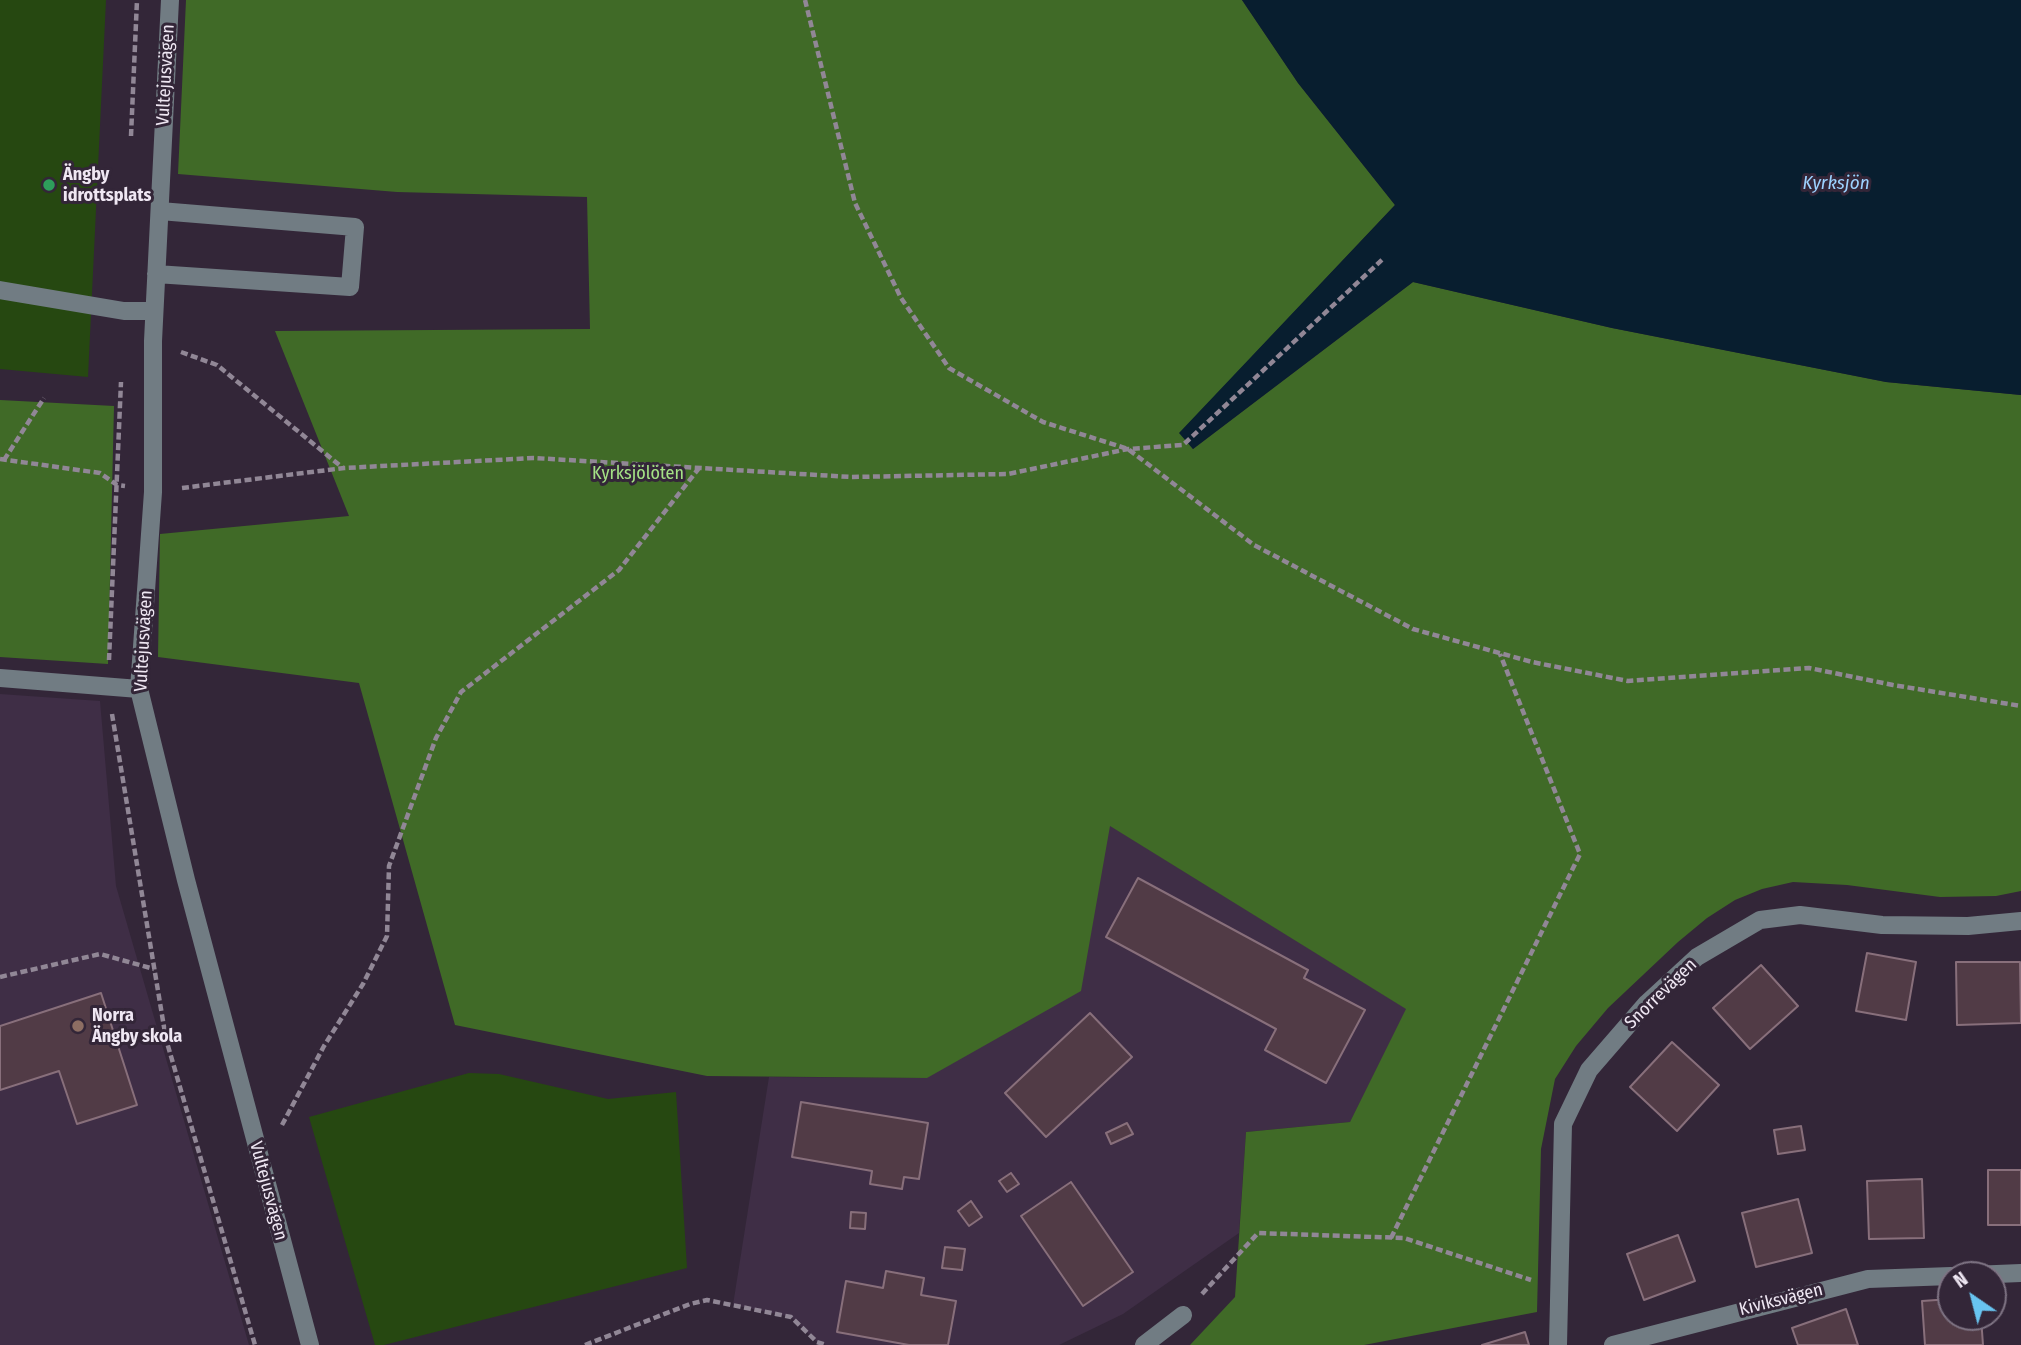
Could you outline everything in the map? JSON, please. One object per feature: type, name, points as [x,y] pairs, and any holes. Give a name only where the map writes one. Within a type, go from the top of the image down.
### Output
[{"type":"street","name":"Vultejusvägen","points":[[170,0],[154,312],[153,492],[139,689],[186,880],[310,1345]]},
{"type":"street","points":[[156,274],[350,287],[355,227],[160,211]]},
{"type":"street","points":[[0,290],[124,311],[154,312]]},
{"type":"street","points":[[0,678],[139,689]]},
{"type":"street","name":"Snorrevägen","points":[[1558,1345],[1563,1124],[1589,1070],[1647,1003],[1697,957],[1760,920],[1800,915],[1882,925],[1968,926],[2021,921]]},
{"type":"street","name":"Kiviksvägen","points":[[1613,1345],[1868,1279],[1937,1277]]},
{"type":"street","points":[[1144,1345],[1183,1315]]},
{"type":"path","points":[[805,0],[855,203],[901,298],[949,368],[1043,422],[1128,449],[1254,545],[1413,629],[1499,653],[1628,681],[1809,668],[2021,706]]},
{"type":"path","points":[[44,398],[2,460],[100,473],[117,485],[153,492],[344,468],[534,458],[851,477],[1008,474],[1128,449],[1183,445],[1384,258]]},
{"type":"path","points":[[153,341],[217,365],[344,468]]},
{"type":"path","points":[[278,1132],[324,1046],[363,984],[387,936],[389,866],[436,738],[461,692],[619,570],[699,468]]},
{"type":"path","points":[[1391,1238],[1580,853],[1499,653]]},
{"type":"path","points":[[108,687],[166,1039],[255,1345]]},
{"type":"path","points":[[0,977],[100,954],[154,969]]},
{"type":"path","points":[[1183,1315],[1258,1233],[1404,1238],[1558,1289]]},
{"type":"path","points":[[585,1345],[690,1304],[707,1300],[792,1317],[817,1342],[826,1345]]},
{"type":"shaded area","name":"Norra Ängby skola","points":[[0,694],[100,701],[116,886],[249,1345],[0,1345]]},
{"type":"shaded area","points":[[1109,825],[1407,1009],[1350,1122],[1246,1132],[1239,1233],[1123,1314],[1059,1345],[826,1345],[817,1342],[791,1317],[733,1305],[769,1077],[927,1078]]},
{"type":"green space","name":"Ängby idrottsplats","points":[[0,0],[106,0],[88,377],[0,369]]},
{"type":"green space","name":"Kyrksjölöten","points":[[186,0],[1242,0],[1298,83],[1395,205],[1180,433],[1193,449],[1413,282],[1612,328],[1886,382],[2021,395],[2021,891],[1996,896],[1940,897],[1847,885],[1793,882],[1762,889],[1735,900],[1707,918],[1608,1008],[1576,1046],[1555,1079],[1541,1149],[1537,1312],[1364,1345],[1190,1345],[1235,1297],[1246,1132],[1350,1122],[1406,1009],[1110,826],[1081,991],[927,1078],[707,1076],[455,1025],[359,683],[158,657],[160,534],[349,516],[275,331],[590,329],[587,197],[397,192],[178,174]]},
{"type":"green space","points":[[0,400],[114,406],[108,664],[0,657]]},
{"type":"green space","points":[[469,1073],[499,1074],[608,1099],[676,1092],[687,1268],[384,1345],[375,1345],[309,1117]]},
{"type":"water","name":"Kyrksjön","points":[[1242,0],[2021,0],[2021,395],[1886,382],[1612,328],[1413,282],[1193,449],[1179,433],[1395,205],[1298,83]]},
{"type":"building","points":[[1138,878],[1308,970],[1304,978],[1365,1010],[1326,1083],[1265,1050],[1276,1029],[1106,937]]},
{"type":"building","points":[[1867,953],[1916,962],[1906,1020],[1856,1011]]},
{"type":"building","points":[[1956,962],[2020,962],[2021,1023],[1957,1025]]},
{"type":"building","points":[[1761,965],[1798,1006],[1750,1049],[1713,1008]]},
{"type":"building","points":[[101,993],[137,1105],[77,1124],[59,1071],[0,1090],[0,1026]]},
{"type":"building","points":[[1090,1013],[1132,1057],[1046,1137],[1005,1093]]},
{"type":"building","points":[[1672,1042],[1719,1085],[1677,1131],[1630,1087]]},
{"type":"building","points":[[801,1102],[928,1123],[919,1179],[904,1177],[902,1189],[870,1184],[872,1171],[792,1157]]},
{"type":"building","points":[[1127,1123],[1133,1134],[1111,1144],[1106,1133]]},
{"type":"building","points":[[1801,1126],[1805,1150],[1778,1154],[1774,1130]]},
{"type":"building","points":[[1988,1170],[2021,1170],[2021,1225],[1988,1225]]},
{"type":"building","points":[[1011,1173],[1019,1184],[1007,1192],[999,1181]]},
{"type":"building","points":[[1922,1179],[1924,1238],[1869,1239],[1867,1181]]},
{"type":"building","points":[[1071,1182],[1133,1272],[1083,1306],[1021,1216]]},
{"type":"building","points":[[1798,1199],[1812,1253],[1756,1267],[1742,1213]]},
{"type":"building","points":[[971,1201],[982,1217],[969,1226],[958,1211]]},
{"type":"building","points":[[851,1212],[866,1213],[865,1229],[850,1228]]},
{"type":"building","points":[[1678,1235],[1695,1281],[1644,1300],[1627,1254]]},
{"type":"building","points":[[945,1247],[965,1249],[962,1270],[942,1268]]},
{"type":"building","points":[[886,1271],[924,1278],[921,1295],[956,1301],[948,1345],[909,1345],[837,1332],[846,1281],[883,1288]]},
{"type":"building","points":[[1937,1300],[1937,1331],[1982,1331],[1983,1345],[1925,1345],[1922,1301]]},
{"type":"building","points":[[1846,1309],[1858,1345],[1798,1345],[1792,1328]]},
{"type":"building","points":[[1525,1332],[1529,1345],[1482,1345]]},
{"type":"place","name":"Ängby idrottsplats","points":[[49,185]]},
{"type":"place","name":"Norra Ängby skola","points":[[78,1026]]}]
